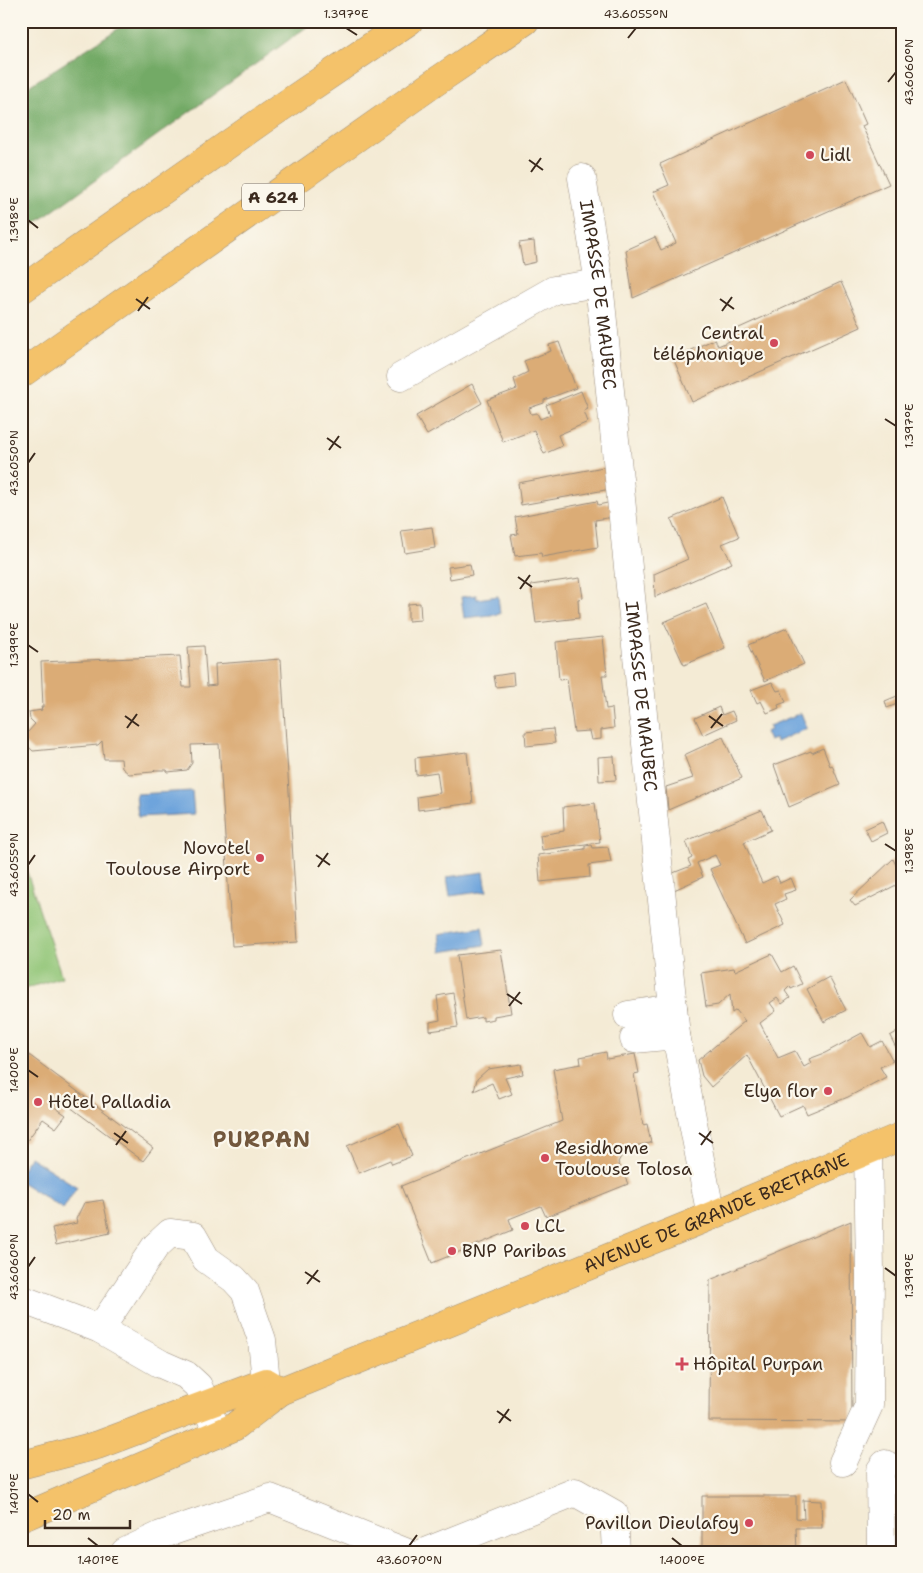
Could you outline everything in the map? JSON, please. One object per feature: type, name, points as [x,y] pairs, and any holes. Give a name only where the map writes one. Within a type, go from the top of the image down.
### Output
[{"type":"main road","points":[[21,290],[259,123],[409,21]]},
{"type":"main road","name":"A 624","points":[[21,374],[525,21]]},
{"type":"main road","name":"AVENUE DE GRANDE BRETAGNE","points":[[21,1465],[98,1445],[206,1405],[273,1386],[712,1216],[902,1136]]},
{"type":"main road","name":"AVENUE DE GRANDE BRETAGNE","points":[[21,1518],[234,1427],[273,1386]]},
{"type":"street","name":"IMPASSE DE MAUBEC","points":[[582,178],[600,283],[676,1035],[712,1216]]},
{"type":"street","points":[[401,377],[554,290],[600,283]]},
{"type":"street","points":[[673,1008],[631,1027],[676,1035]]},
{"type":"street","points":[[843,1462],[869,1405],[870,1272],[868,1150]]},
{"type":"street","points":[[100,1329],[155,1247],[170,1233],[193,1236],[206,1259],[234,1279],[245,1291],[262,1340],[273,1386]]},
{"type":"street","points":[[21,1299],[100,1329],[161,1364],[186,1375],[198,1386],[218,1434]]},
{"type":"street","points":[[881,1552],[880,1471],[885,1464]]},
{"type":"street","points":[[425,1552],[575,1492],[614,1514],[616,1552]]},
{"type":"street","points":[[125,1552],[163,1543],[270,1498],[405,1552]]},
{"type":"green space","points":[[130,21],[315,21],[21,234],[21,91]]},
{"type":"green space","points":[[21,854],[62,977],[21,990]]},
{"type":"water","points":[[476,595],[477,599],[498,596],[500,614],[464,618],[461,597]]},
{"type":"water","points":[[801,713],[807,728],[776,742],[775,739],[769,741],[765,732],[770,730],[769,726]]},
{"type":"water","points":[[192,791],[194,814],[138,817],[136,794]]},
{"type":"water","points":[[484,872],[487,891],[450,896],[447,877]]},
{"type":"water","points":[[482,927],[485,945],[441,952],[439,934]]},
{"type":"water","points":[[30,1157],[77,1187],[63,1209],[21,1182],[21,1170]]},
{"type":"building","points":[[846,79],[866,124],[862,126],[889,184],[633,298],[626,250],[655,237],[661,250],[676,243],[653,192],[669,185],[660,164]]},
{"type":"building","points":[[534,241],[536,262],[523,265],[519,243]]},
{"type":"building","name":"Central téléphonique","points":[[841,282],[861,327],[692,402],[673,358],[715,339],[718,346],[732,340],[728,333]]},
{"type":"building","points":[[559,342],[576,388],[529,408],[531,414],[537,413],[540,419],[550,415],[546,405],[581,391],[588,409],[584,411],[588,422],[558,435],[562,446],[544,454],[534,430],[503,442],[487,400],[517,389],[514,379],[528,372],[524,361],[551,351],[549,345]]},
{"type":"building","points":[[472,384],[482,403],[427,435],[416,416]]},
{"type":"building","points":[[609,466],[611,489],[521,505],[518,483]]},
{"type":"building","points":[[722,497],[739,537],[722,544],[732,563],[655,597],[654,574],[688,559],[671,519]]},
{"type":"building","points":[[597,501],[598,505],[612,502],[613,517],[595,520],[598,547],[542,557],[541,553],[515,556],[511,535],[518,534],[515,517]]},
{"type":"building","points":[[432,527],[435,548],[405,553],[401,531]]},
{"type":"building","points":[[470,564],[472,575],[450,579],[448,567]]},
{"type":"building","points":[[580,578],[583,598],[578,599],[579,618],[536,623],[531,585]]},
{"type":"building","points":[[420,603],[421,620],[408,621],[408,604]]},
{"type":"building","points":[[706,604],[725,648],[684,665],[664,622]]},
{"type":"building","points":[[787,628],[804,664],[765,681],[748,645]]},
{"type":"building","points":[[603,637],[607,675],[602,675],[606,709],[612,708],[614,728],[601,730],[601,739],[591,740],[589,731],[574,732],[567,679],[559,680],[556,642]]},
{"type":"building","name":"Novotel Toulouse Airport","points":[[204,646],[207,686],[216,685],[215,664],[281,659],[298,942],[232,946],[219,744],[191,745],[192,763],[187,770],[168,772],[167,770],[155,770],[153,772],[129,774],[122,768],[121,759],[104,759],[102,741],[98,745],[33,751],[21,740],[35,724],[30,719],[29,712],[42,710],[41,707],[43,707],[41,662],[180,656],[183,687],[191,687],[188,647]]},
{"type":"building","points":[[513,673],[514,685],[496,687],[494,676]]},
{"type":"building","points":[[772,682],[777,691],[781,690],[786,702],[778,705],[779,708],[767,713],[761,701],[757,703],[751,690]]},
{"type":"building","points":[[902,694],[902,702],[887,708],[885,701]]},
{"type":"building","points":[[719,707],[722,715],[732,711],[736,720],[703,735],[695,718]]},
{"type":"building","points":[[553,729],[555,743],[526,746],[525,732]]},
{"type":"building","points":[[723,737],[742,778],[668,810],[666,787],[693,778],[684,755]]},
{"type":"building","points":[[823,748],[840,785],[789,807],[774,765]]},
{"type":"building","points":[[467,752],[473,803],[418,810],[417,797],[440,793],[437,772],[416,775],[415,758]]},
{"type":"building","points":[[614,756],[616,780],[599,781],[598,757]]},
{"type":"building","points":[[595,803],[600,842],[542,850],[540,835],[564,831],[563,807]]},
{"type":"building","points":[[762,810],[771,830],[744,842],[762,883],[777,876],[780,883],[791,878],[796,890],[784,894],[786,899],[775,904],[785,925],[745,944],[710,869],[720,865],[715,855],[697,863],[703,877],[674,890],[673,873],[691,866],[688,860],[692,858],[686,841]]},
{"type":"building","points":[[882,821],[887,833],[871,841],[865,829]]},
{"type":"building","points":[[592,845],[593,848],[608,847],[611,862],[589,865],[590,877],[540,882],[538,855],[585,849],[585,846]]},
{"type":"building","points":[[893,859],[902,877],[902,882],[855,906],[850,900]]},
{"type":"building","points":[[501,950],[511,1013],[494,1016],[494,1019],[483,1021],[483,1017],[466,1020],[457,955]]},
{"type":"building","points":[[772,954],[782,972],[793,966],[802,984],[791,989],[790,986],[785,991],[790,998],[782,1004],[777,998],[770,1003],[776,1011],[760,1023],[778,1058],[795,1051],[804,1067],[811,1063],[809,1059],[825,1053],[862,1033],[870,1047],[882,1041],[893,1061],[880,1067],[886,1077],[848,1097],[807,1114],[803,1105],[779,1116],[747,1055],[711,1087],[702,1076],[698,1060],[745,1021],[736,1010],[732,1013],[730,994],[718,1005],[706,1007],[701,973],[734,968],[735,971]]},
{"type":"building","points":[[829,977],[846,1010],[824,1022],[807,989]]},
{"type":"building","points":[[453,993],[458,1027],[430,1031],[430,1022],[440,1020],[437,996]]},
{"type":"building","points":[[902,1029],[902,1059],[890,1036]]},
{"type":"building","name":"Hôtel Palladia","points":[[21,1049],[153,1148],[143,1161],[58,1098],[53,1106],[66,1115],[56,1128],[43,1119],[26,1142],[21,1143]]},
{"type":"building","name":"Residhome Toulouse Tolosa","points":[[606,1052],[607,1059],[635,1054],[639,1073],[634,1074],[643,1125],[647,1124],[651,1143],[627,1147],[618,1162],[628,1184],[546,1217],[541,1206],[509,1219],[513,1230],[432,1263],[401,1186],[562,1121],[553,1069],[581,1064],[580,1057]]},
{"type":"building","points":[[521,1064],[523,1074],[505,1078],[512,1094],[499,1099],[492,1083],[474,1091],[477,1079],[488,1069]]},
{"type":"building","points":[[399,1124],[412,1156],[392,1164],[390,1160],[359,1173],[347,1146]]},
{"type":"building","points":[[103,1200],[110,1233],[56,1245],[52,1228],[77,1223],[76,1219],[84,1203]]},
{"type":"building","points":[[851,1221],[852,1422],[709,1421],[710,1280]]},
{"type":"building","points":[[892,1494],[902,1494],[902,1550],[893,1543]]},
{"type":"building","name":"Pavillon Dieulafoy","points":[[702,1496],[796,1496],[796,1518],[804,1519],[803,1500],[821,1501],[822,1528],[796,1528],[797,1552],[702,1552]]},
{"type":"place","name":"Lidl","points":[[810,155]]},
{"type":"place","name":"Central téléphonique","points":[[774,343]]},
{"type":"place","name":"Novotel Toulouse Airport","points":[[260,858]]},
{"type":"place","name":"Elya flor","points":[[828,1091]]},
{"type":"place","name":"Hôtel Palladia","points":[[38,1102]]},
{"type":"place","name":"Residhome Toulouse Tolosa","points":[[545,1158]]},
{"type":"place","name":"LCL","points":[[525,1226]]},
{"type":"place","name":"BNP Paribas","points":[[452,1251]]},
{"type":"place","name":"Hôpital Purpan","points":[[682,1364]]},
{"type":"place","name":"Pavillon Dieulafoy","points":[[749,1523]]},
{"type":"district","name":"PURPAN","points":[[262,1139]]}]
